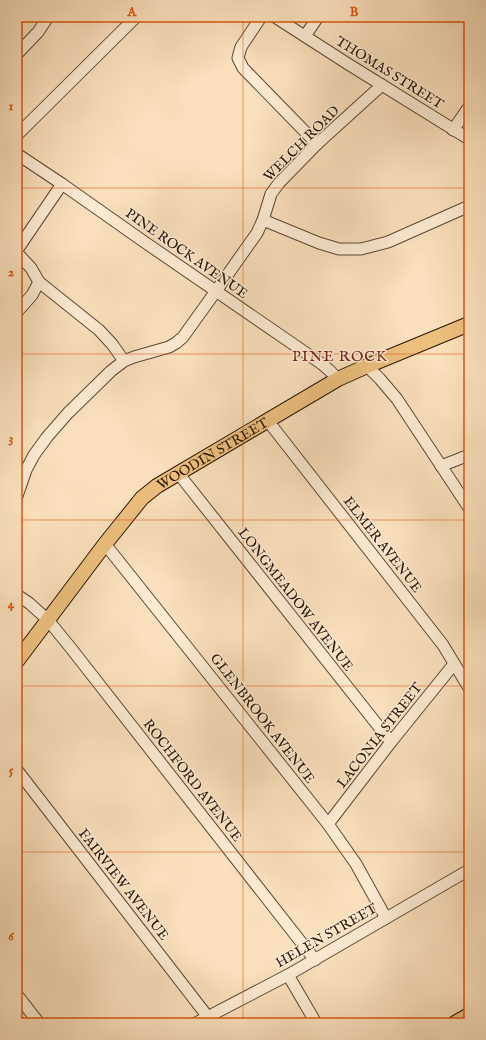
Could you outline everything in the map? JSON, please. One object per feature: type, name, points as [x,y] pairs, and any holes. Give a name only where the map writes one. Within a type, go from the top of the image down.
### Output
[{"type":"main road","name":"WOODIN STREET","points":[[17,661],[142,498],[156,486],[338,379],[469,324]]},
{"type":"main road","points":[[455,1023],[469,1015]]},
{"type":"street","points":[[17,54],[38,32],[48,17]]},
{"type":"street","points":[[17,135],[136,17]]},
{"type":"street","points":[[261,17],[241,47],[238,58],[243,68],[317,144]]},
{"type":"street","name":"THOMAS STREET","points":[[274,17],[469,139]]},
{"type":"street","points":[[305,36],[318,17]]},
{"type":"street","name":"WELCH ROAD","points":[[124,361],[169,346],[176,343],[183,336],[257,233],[263,220],[271,194],[279,183],[317,144],[382,85]]},
{"type":"street","points":[[453,130],[469,107]]},
{"type":"street","name":"PINE ROCK AVENUE","points":[[17,154],[322,364],[338,379]]},
{"type":"street","points":[[17,250],[62,184]]},
{"type":"street","points":[[263,220],[319,243],[339,249],[361,248],[388,242],[469,205]]},
{"type":"street","points":[[17,253],[31,268],[40,282],[99,330],[112,344],[124,361],[64,417],[34,455],[22,467],[17,496]]},
{"type":"street","points":[[17,312],[32,295],[40,282]]},
{"type":"street","points":[[367,366],[397,399],[469,508]]},
{"type":"street","name":"ELMER AVENUE","points":[[268,421],[443,645],[469,688]]},
{"type":"street","points":[[442,466],[469,454]]},
{"type":"street","name":"LONGMEADOW AVENUE","points":[[178,474],[391,742]]},
{"type":"street","name":"GLENBROOK AVENUE","points":[[106,544],[328,824],[356,864],[386,918]]},
{"type":"street","name":"ROCHFORD AVENUE","points":[[17,595],[29,603],[48,620],[315,960]]},
{"type":"street","name":"LACONIA STREET","points":[[328,824],[391,742],[454,664]]},
{"type":"street","name":"FAIRVIEW AVENUE","points":[[17,770],[208,1017]]},
{"type":"street","name":"HELEN STREET","points":[[196,1023],[315,960],[469,870]]},
{"type":"street","points":[[288,975],[316,1023]]},
{"type":"street","points":[[17,996],[39,1023]]},
{"type":"district","name":"PINE ROCK","points":[[340,356]]}]
